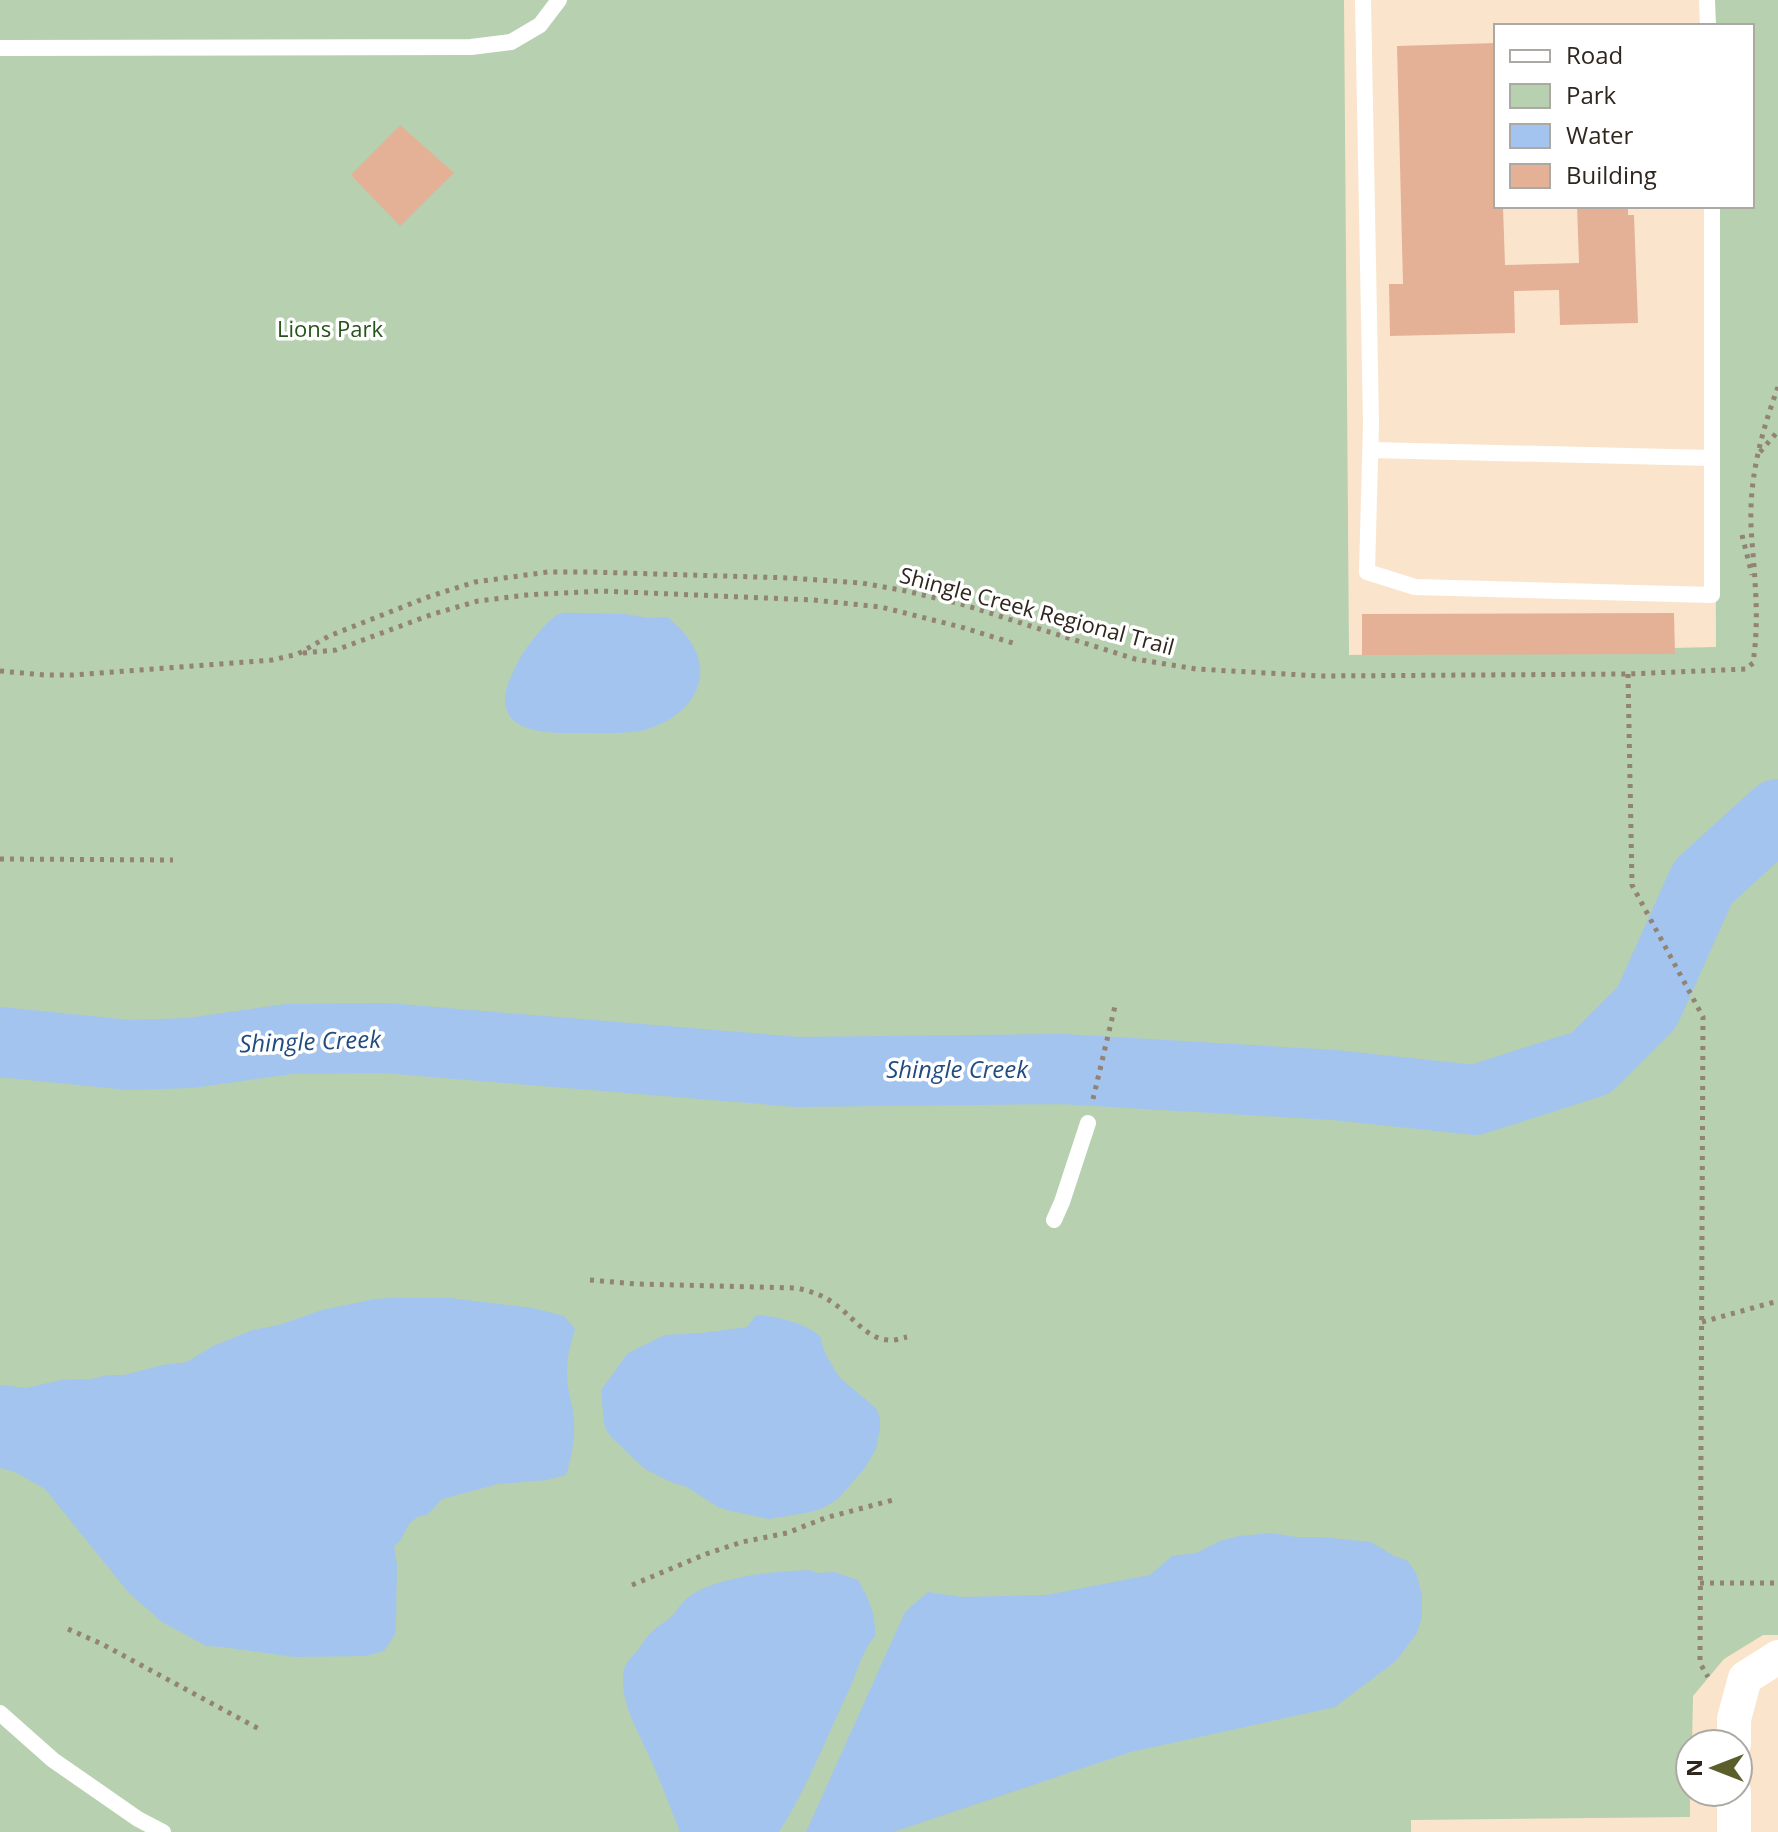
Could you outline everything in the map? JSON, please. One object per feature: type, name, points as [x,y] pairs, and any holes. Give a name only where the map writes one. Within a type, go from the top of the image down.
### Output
[{"type":"street","points":[[1735,1728],[1745,1678],[1778,1657]]},
{"type":"street","points":[[1734,1808],[1734,1832]]},
{"type":"lane","points":[[0,48],[471,47],[511,42],[540,25],[559,0]]},
{"type":"lane","points":[[1363,0],[1371,450],[1367,572],[1415,587],[1712,595],[1712,208]]},
{"type":"lane","points":[[1707,0],[1708,24]]},
{"type":"lane","points":[[1371,450],[1712,458]]},
{"type":"lane","points":[[1054,1220],[1088,1123]]},
{"type":"lane","points":[[0,1713],[53,1760],[138,1819],[163,1832]]},
{"type":"path","name":"Shingle Creek Regional Trail","points":[[0,671],[73,675],[272,660],[298,654],[329,636],[475,582],[548,572],[790,578],[862,583],[961,604],[1135,659],[1196,669],[1320,676],[1628,674],[1746,669],[1753,663],[1756,641],[1751,505],[1753,479],[1765,423],[1778,387]]},
{"type":"path","points":[[1759,453],[1778,431]]},
{"type":"path","points":[[298,654],[336,650],[478,601],[601,591],[813,600],[881,607],[1016,644]]},
{"type":"path","points":[[1628,674],[1632,885],[1703,1017],[1700,1663],[1732,1728]]},
{"type":"path","points":[[0,859],[173,860]]},
{"type":"path","points":[[1088,1123],[1115,1006]]},
{"type":"path","points":[[590,1280],[796,1288],[816,1292],[875,1336],[888,1340],[907,1337]]},
{"type":"path","points":[[1702,1322],[1778,1301]]},
{"type":"path","points":[[632,1585],[742,1542],[787,1533],[825,1518],[893,1500]]},
{"type":"path","points":[[1700,1583],[1778,1583]]},
{"type":"path","points":[[68,1629],[102,1644],[261,1730]]},
{"type":"green space","name":"Lions Park","points":[[0,0],[1344,0],[1349,655],[1716,647],[1714,208],[1754,208],[1754,24],[1714,24],[1713,0],[1778,0],[1778,1635],[1763,1635],[1724,1659],[1693,1696],[1692,1728],[1674,1728],[1674,1808],[1690,1808],[1690,1817],[1411,1820],[1411,1832],[0,1832]]},
{"type":"water","points":[[563,613],[667,617],[696,651],[700,678],[697,690],[683,709],[663,723],[633,732],[542,731],[520,725],[512,719],[505,704],[510,678],[537,634],[555,617]]},
{"type":"water","points":[[390,1298],[450,1298],[532,1308],[564,1316],[575,1329],[567,1371],[574,1425],[573,1447],[566,1475],[547,1480],[498,1484],[442,1499],[427,1515],[417,1517],[409,1524],[394,1547],[397,1565],[395,1634],[384,1651],[366,1656],[294,1657],[206,1646],[162,1622],[128,1592],[45,1489],[15,1472],[0,1468],[0,1385],[26,1388],[61,1380],[124,1375],[187,1362],[213,1346],[253,1330],[279,1325],[322,1310]]},
{"type":"water","points":[[756,1315],[790,1321],[821,1337],[827,1357],[840,1378],[876,1408],[880,1417],[876,1449],[865,1468],[838,1499],[811,1512],[769,1519],[718,1507],[687,1487],[645,1469],[611,1437],[604,1424],[601,1390],[628,1353],[665,1335],[747,1327]]},
{"type":"water","points":[[1271,1533],[1371,1542],[1408,1561],[1417,1575],[1422,1595],[1422,1617],[1417,1633],[1396,1661],[1335,1707],[1131,1752],[893,1832],[806,1832],[905,1612],[928,1592],[961,1597],[1046,1595],[1150,1575],[1172,1556],[1196,1553],[1239,1536]]},
{"type":"water","points":[[809,1570],[834,1572],[858,1580],[871,1607],[875,1636],[863,1655],[807,1781],[779,1832],[680,1832],[628,1709],[623,1689],[626,1664],[650,1634],[697,1591],[727,1580]]},
{"type":"building","points":[[1494,43],[1494,208],[1503,208],[1505,265],[1579,263],[1577,208],[1628,208],[1628,215],[1634,215],[1638,323],[1560,325],[1559,290],[1514,291],[1515,333],[1390,336],[1389,284],[1403,284],[1397,46]]},
{"type":"building","points":[[400,125],[454,173],[400,226],[351,175]]},
{"type":"building","points":[[1674,613],[1675,654],[1362,655],[1362,614]]},
{"type":"waterway","name":"Shingle Creek","points":[[0,1042],[129,1055],[190,1053],[289,1039],[385,1038],[798,1072],[1062,1069],[1334,1085],[1475,1100],[1591,1063],[1647,1007],[1703,882],[1778,814]]}]
